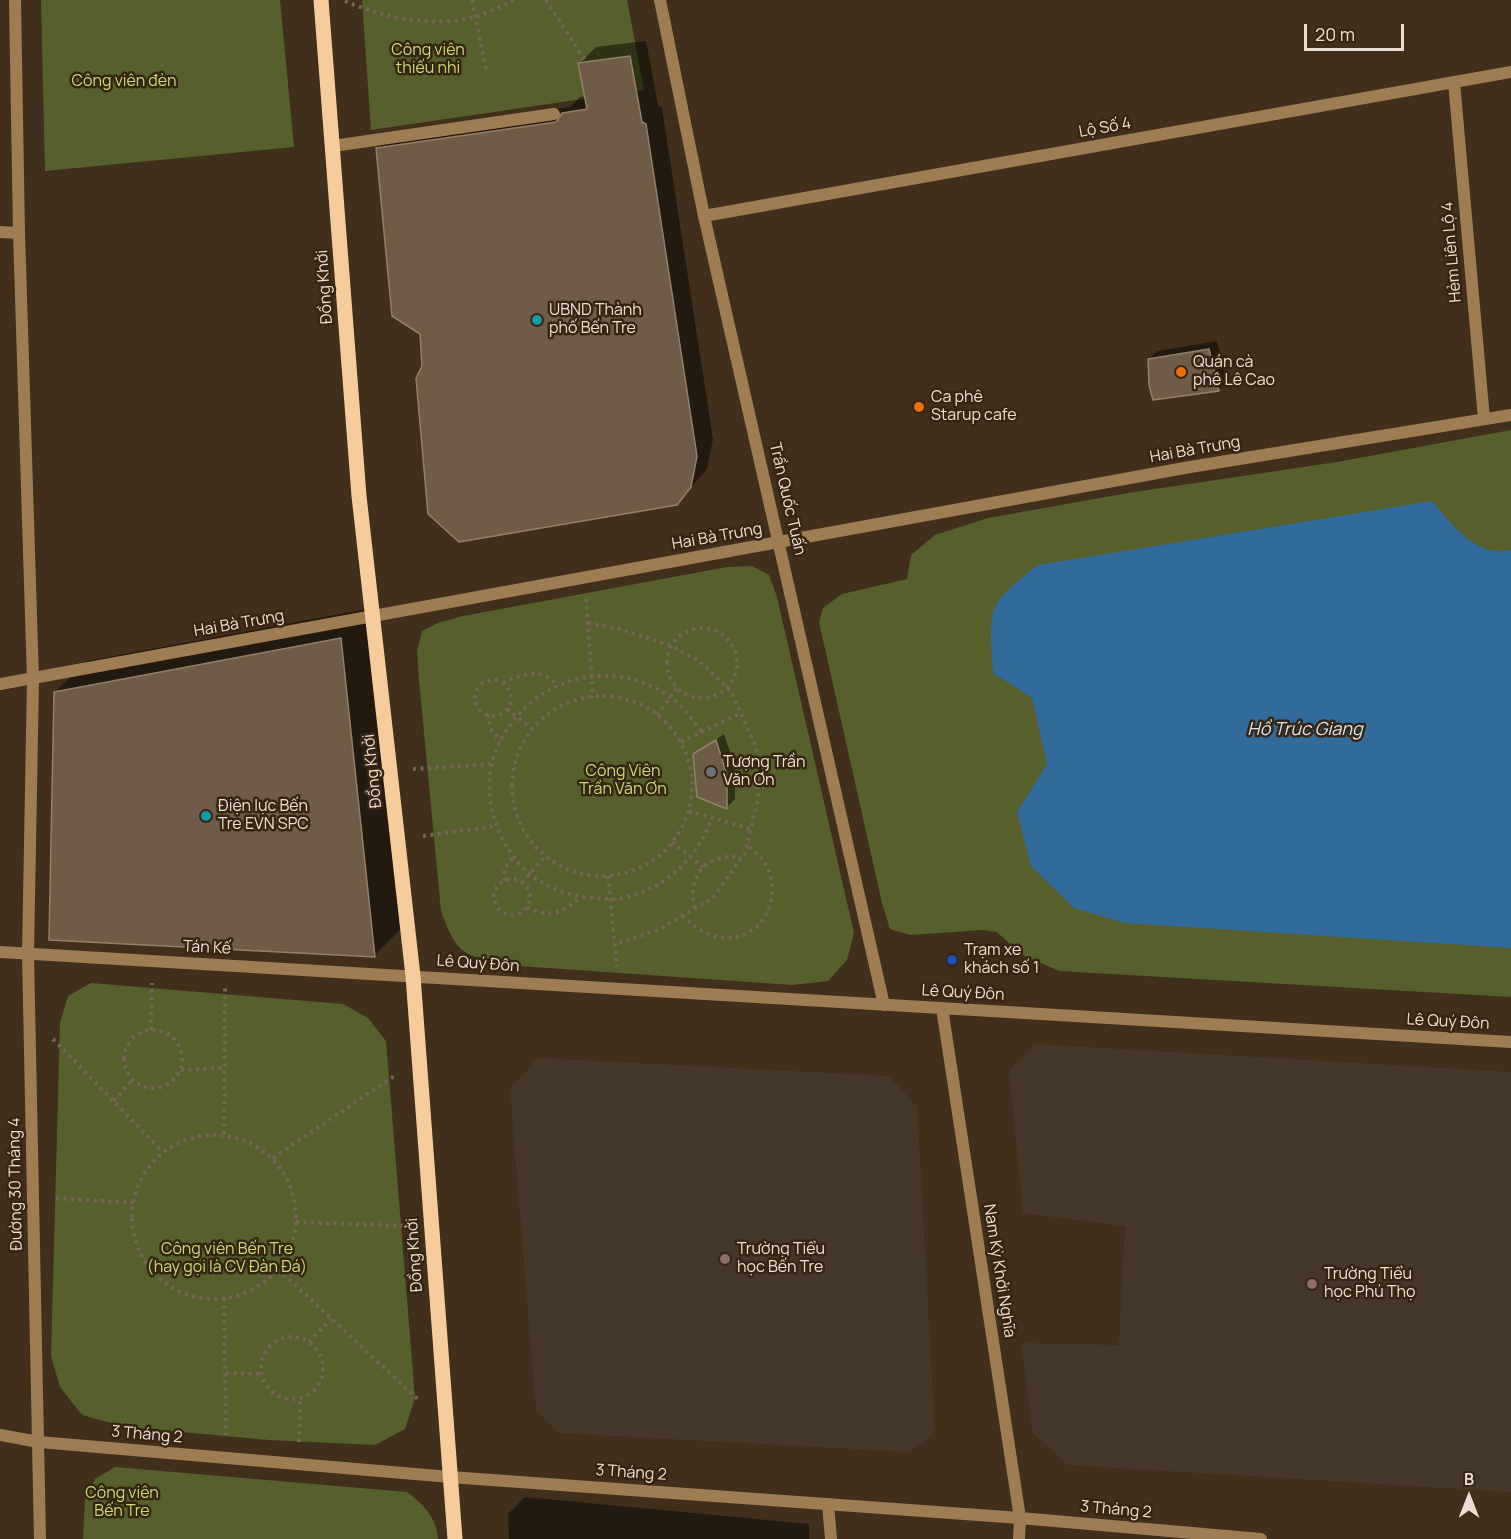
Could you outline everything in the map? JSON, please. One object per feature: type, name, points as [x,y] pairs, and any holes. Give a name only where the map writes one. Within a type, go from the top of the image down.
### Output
[{"type":"main road","name":"Đồng Khởi","points":[[321,0],[359,496],[375,616],[413,976],[455,1539]]},
{"type":"street","name":"Đường 30 Tháng 4","points":[[15,0],[19,233],[33,679],[28,954],[40,1539]]},
{"type":"street","name":"Trần Quốc Tuấn","points":[[660,0],[704,216],[884,1005]]},
{"type":"street","name":"Lộ Số 4","points":[[704,216],[1511,72]]},
{"type":"street","name":"Hẻm Liên Lộ 4","points":[[1454,82],[1484,419]]},
{"type":"street","points":[[333,146],[554,114]]},
{"type":"street","points":[[0,232],[19,233]]},
{"type":"street","name":"Hai Bà Trưng","points":[[0,684],[1190,467],[1511,415]]},
{"type":"street","name":"Tán Kế","points":[[0,952],[413,976]]},
{"type":"street","name":"Lê Quý Đôn","points":[[413,976],[1511,1042]]},
{"type":"street","name":"Nam Kỳ Khởi Nghĩa","points":[[942,1008],[1020,1518],[1019,1539]]},
{"type":"street","name":"3 Tháng 2","points":[[0,1435],[39,1442],[450,1477],[1020,1518],[1199,1536],[1261,1539]]},
{"type":"street","points":[[828,1504],[831,1539]]},
{"type":"path","points":[[342,0],[363,9],[416,22],[474,17],[514,0]]},
{"type":"path","points":[[472,0],[487,74]]},
{"type":"path","points":[[546,0],[586,62]]},
{"type":"path","points":[[586,594],[593,697]]},
{"type":"path","points":[[588,623],[620,629],[671,646],[699,662],[731,691],[756,747],[758,799],[747,846],[714,898],[658,930],[615,944]]},
{"type":"path","points":[[700,628],[723,635],[731,642],[736,653],[735,676],[720,694],[698,698],[677,688],[667,668],[667,656],[671,646],[688,631],[700,628]]},
{"type":"path","points":[[503,683],[520,675],[530,674],[549,678],[558,686]]},
{"type":"path","points":[[701,731],[679,704],[649,685],[614,675],[579,678],[546,691],[516,716],[501,741],[493,764],[489,787],[496,826],[514,856],[546,885],[579,897],[621,899],[658,886],[686,864],[706,834],[712,818]]},
{"type":"path","points":[[487,681],[503,683],[508,687],[511,698],[507,709],[497,715],[487,714],[477,706],[478,688],[487,681]]},
{"type":"path","points":[[657,715],[677,688]]},
{"type":"path","points":[[593,697],[616,697],[645,706],[657,715],[668,724],[681,742],[692,777],[689,811],[680,834],[660,856],[634,871],[608,876],[578,874],[553,863],[533,846],[518,823],[511,797],[512,770],[521,744],[532,729],[559,706],[593,697]]},
{"type":"path","points":[[507,709],[532,729]]},
{"type":"path","points":[[681,742],[741,713]]},
{"type":"path","points":[[487,714],[492,731],[501,741]]},
{"type":"path","points":[[391,771],[493,764]]},
{"type":"path","points":[[689,811],[751,829]]},
{"type":"path","points":[[399,839],[496,826]]},
{"type":"path","points":[[672,842],[703,867]]},
{"type":"path","points":[[682,916],[713,936],[728,938],[747,932],[762,921],[770,907],[774,892],[772,878],[756,851],[747,846]]},
{"type":"path","points":[[505,881],[504,869],[514,856]]},
{"type":"path","points":[[522,883],[545,856]]},
{"type":"path","points":[[695,908],[691,895],[694,881],[703,867],[717,859],[731,856],[741,858]]},
{"type":"path","points":[[608,876],[620,989]]},
{"type":"path","points":[[514,879],[522,883],[530,895],[527,907],[513,915],[498,908],[495,892],[505,881],[514,879]]},
{"type":"path","points":[[527,907],[541,913],[559,912],[579,897]]},
{"type":"path","points":[[151,1030],[152,961]]},
{"type":"path","points":[[224,1134],[225,965]]},
{"type":"path","points":[[29,1016],[164,1152]]},
{"type":"path","points":[[151,1030],[170,1035],[182,1050],[181,1070],[168,1085],[150,1089],[132,1080],[124,1063],[127,1044],[134,1037],[151,1030]]},
{"type":"path","points":[[273,1158],[419,1059]]},
{"type":"path","points":[[181,1070],[224,1068]]},
{"type":"path","points":[[114,1101],[132,1080]]},
{"type":"path","points":[[224,1134],[250,1142],[273,1158],[289,1181],[297,1207],[295,1235],[285,1260],[267,1281],[243,1294],[216,1300],[188,1296],[165,1283],[146,1264],[134,1240],[131,1213],[136,1186],[151,1163],[171,1146],[196,1136],[224,1134]]},
{"type":"path","points":[[33,1196],[133,1203]]},
{"type":"path","points":[[296,1222],[431,1227]]},
{"type":"path","points":[[278,1269],[446,1424]]},
{"type":"path","points":[[224,1298],[227,1458]]},
{"type":"path","points":[[309,1342],[332,1319]]},
{"type":"path","points":[[299,1338],[309,1342],[322,1358],[324,1368],[317,1387],[300,1398],[280,1397],[272,1391],[262,1374],[265,1354],[279,1340],[299,1338]]},
{"type":"path","points":[[226,1373],[262,1374]]},
{"type":"path","points":[[298,1464],[300,1398]]},
{"type":"shaded area","name":"Trường Tiểu học Phú Thọ","points":[[1035,1044],[1511,1072],[1511,1492],[1068,1465],[1033,1433],[1021,1343],[1119,1345],[1125,1226],[1023,1213],[1009,1070]]},
{"type":"shaded area","name":"Trường Tiểu học Bến Tre","points":[[538,1058],[889,1076],[917,1107],[935,1433],[909,1452],[559,1433],[536,1411],[510,1089]]},
{"type":"green space","name":"Công viên đèn","points":[[41,0],[280,0],[294,147],[45,171]]},
{"type":"green space","name":"Công viên thiếu nhi","points":[[362,0],[627,0],[644,90],[371,130]]},
{"type":"green space","name":"Hồ Trúc Giang","points":[[1511,430],[1511,997],[1059,971],[1021,954],[997,932],[982,930],[910,935],[890,929],[882,903],[819,622],[823,608],[842,594],[907,579],[911,555],[935,535],[988,518],[1128,493],[1337,462]]},
{"type":"green space","name":"Công Viên Trần Văn Ơn","points":[[752,566],[769,575],[777,597],[854,933],[847,960],[828,981],[792,985],[505,965],[479,958],[463,950],[452,936],[441,911],[417,651],[422,631],[438,623],[463,616],[727,567]]},
{"type":"green space","name":"Công viên Bến Tre (hay gọi là CV Đàn Đá)","points":[[91,983],[343,1004],[368,1018],[386,1041],[415,1398],[405,1429],[375,1445],[269,1440],[126,1427],[82,1415],[60,1387],[51,1356],[60,1022],[68,996]]},
{"type":"green space","name":"Công viên Bến Tre","points":[[115,1467],[407,1492],[432,1518],[438,1539],[83,1539],[85,1499],[95,1479]]},
{"type":"water","name":"Hồ Trúc Giang","points":[[1432,501],[1466,538],[1487,549],[1511,550],[1511,948],[1125,923],[1074,908],[1031,866],[1017,812],[1047,764],[1032,698],[993,673],[991,635],[994,610],[999,600],[1020,579],[1038,565]]},
{"type":"building","name":"UBND Thành phố Bến Tre","points":[[630,56],[642,122],[646,124],[697,456],[691,487],[677,505],[459,542],[428,514],[416,378],[422,366],[420,334],[392,316],[376,148],[556,122],[562,113],[587,109],[578,63]]},
{"type":"building","name":"Quán cà phê Lê Cao","points":[[1209,349],[1219,391],[1153,400],[1149,385],[1148,359]]},
{"type":"building","name":"Điện lực Bến Tre EVN SPC","points":[[341,638],[375,957],[49,940],[54,692]]},
{"type":"building","name":"Tượng Trần Văn Ơn","points":[[716,740],[727,775],[727,809],[697,797],[693,754]]},
{"type":"place","name":"UBND Thành phố Bến Tre","points":[[537,320]]},
{"type":"place","name":"Quán cà phê Lê Cao","points":[[1181,372]]},
{"type":"place","name":"Ca phê Starup cafe","points":[[919,407]]},
{"type":"place","name":"Tượng Trần Văn Ơn","points":[[711,772]]},
{"type":"place","name":"Điện lực Bến Tre EVN SPC","points":[[206,816]]},
{"type":"place","name":"Trạm xe khách số 1","points":[[952,960]]},
{"type":"place","name":"Trường Tiểu học Bến Tre","points":[[725,1259]]},
{"type":"place","name":"Trường Tiểu học Phú Thọ","points":[[1312,1284]]}]
